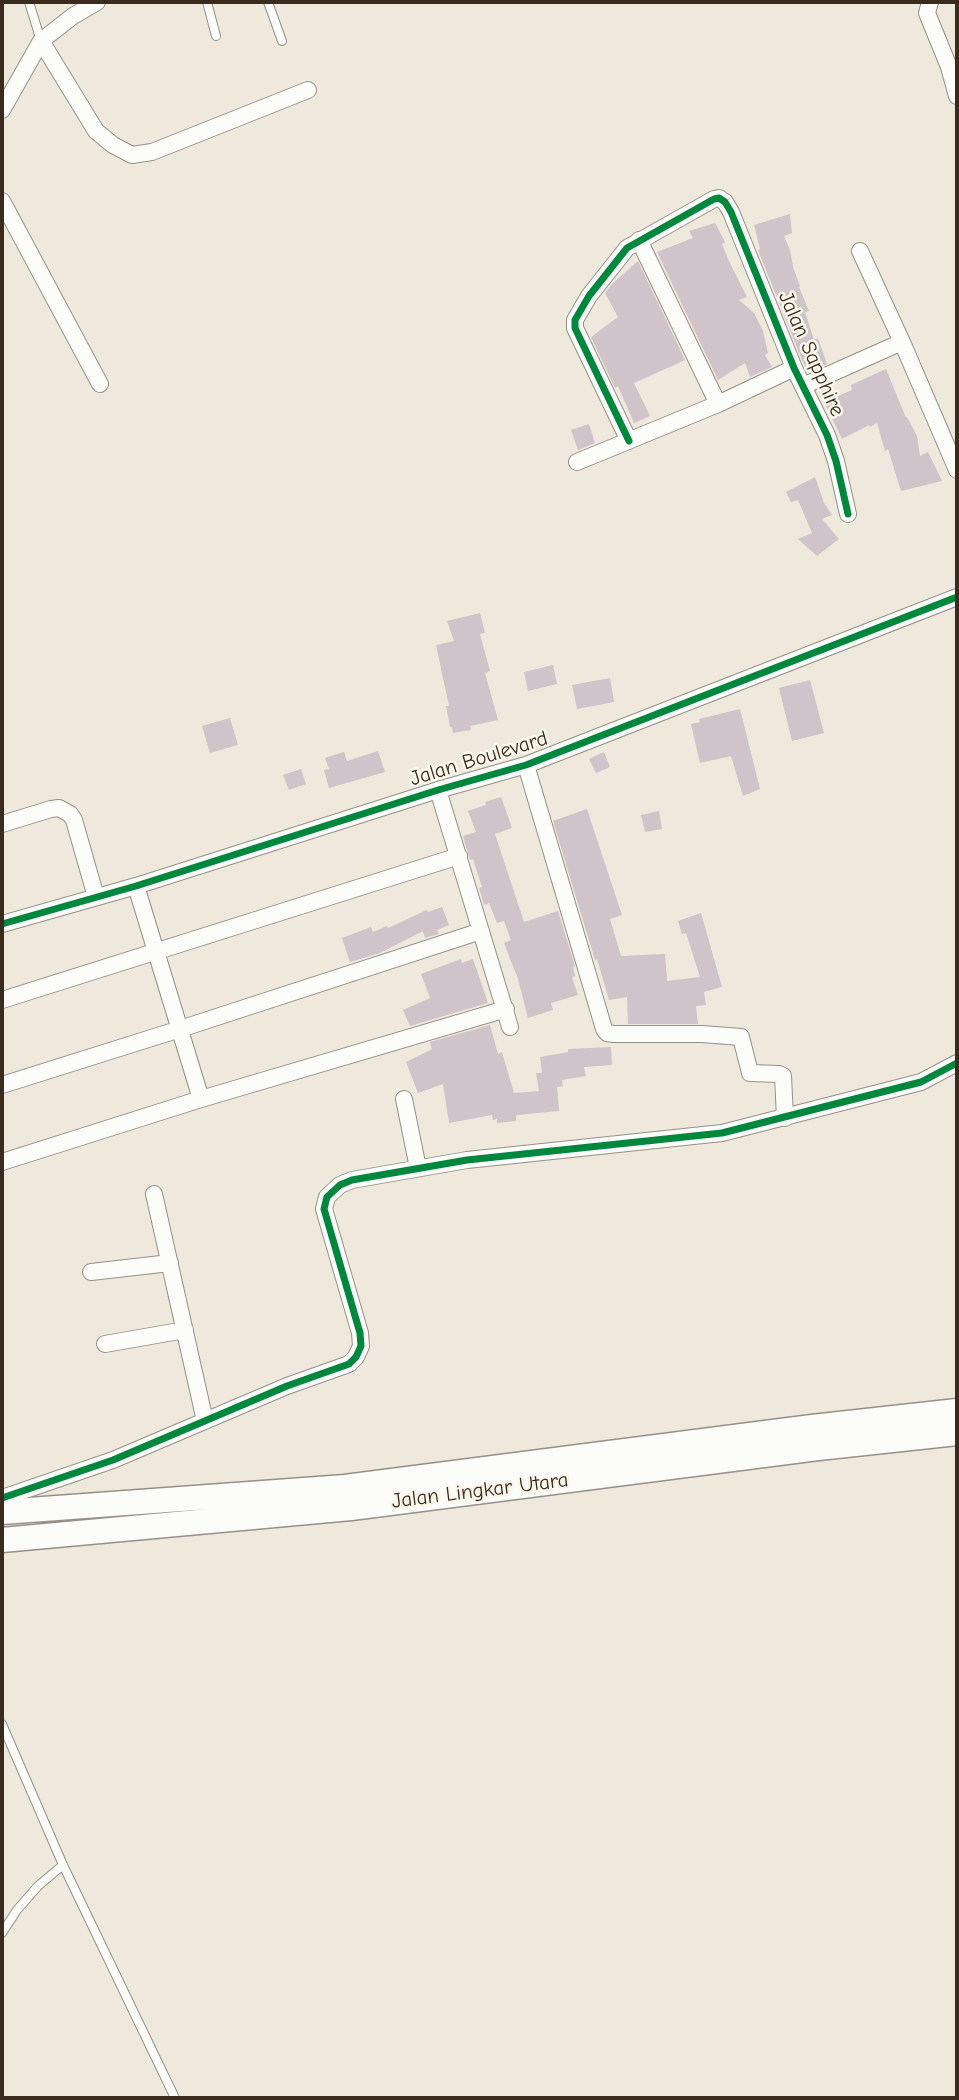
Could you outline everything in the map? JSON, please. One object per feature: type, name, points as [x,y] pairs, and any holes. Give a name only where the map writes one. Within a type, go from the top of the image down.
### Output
[{"type":"main road","name":"Jalan Lingkar Utara","points":[[2,1512],[345,1487],[957,1411]]},
{"type":"main road","name":"Jalan Lingkar Utara","points":[[2,1540],[351,1508],[818,1448],[957,1433]]},
{"type":"main road","points":[[138,1502],[138,1527]]},
{"type":"street","points":[[2,110],[41,41],[67,20],[97,2]]},
{"type":"street","points":[[930,2],[927,13],[949,66],[957,96]]},
{"type":"street","points":[[41,41],[96,131],[113,145],[132,155],[152,152],[308,90]]},
{"type":"street","name":"Jalan Sapphire","points":[[639,240],[714,199],[719,198],[725,202],[794,368],[828,435],[848,514]]},
{"type":"street","points":[[2,201],[100,384]]},
{"type":"street","points":[[629,442],[575,328],[575,320],[589,296],[627,248],[639,240],[718,404]]},
{"type":"street","points":[[860,251],[957,470]]},
{"type":"street","points":[[803,386],[902,342]]},
{"type":"street","points":[[577,463],[718,404],[794,368]]},
{"type":"street","name":"Jalan Boulevard","points":[[2,924],[136,886],[526,765],[957,597]]},
{"type":"street","points":[[526,765],[606,1032],[741,1037],[750,1073],[783,1076],[785,1118]]},
{"type":"street","points":[[439,790],[510,1027]]},
{"type":"street","points":[[2,824],[51,809],[59,808],[70,814],[96,897]]},
{"type":"street","points":[[2,1000],[459,856]]},
{"type":"street","points":[[136,886],[201,1099]]},
{"type":"street","points":[[2,1085],[481,931]]},
{"type":"street","points":[[2,1162],[201,1099],[506,1009]]},
{"type":"street","points":[[2,1498],[113,1460],[287,1386],[349,1364],[361,1346],[360,1333],[324,1209],[327,1197],[341,1185],[352,1180],[467,1160],[722,1133],[921,1082],[957,1063]]},
{"type":"street","points":[[404,1099],[418,1168]]},
{"type":"street","points":[[154,1194],[205,1421]]},
{"type":"street","points":[[91,1272],[170,1263]]},
{"type":"street","points":[[105,1345],[185,1330]]},
{"type":"lane","points":[[29,2],[41,41]]},
{"type":"lane","points":[[207,2],[215,36]]},
{"type":"lane","points":[[268,2],[282,41]]},
{"type":"lane","points":[[2,1724],[63,1865],[175,2098]]},
{"type":"lane","points":[[2,1933],[38,1886],[63,1865]]},
{"type":"building","points":[[790,214],[792,233],[784,236],[809,311],[805,312],[814,340],[818,338],[827,364],[809,372],[758,250],[760,249],[754,225]]},
{"type":"building","points":[[715,223],[725,242],[722,244],[728,259],[747,297],[739,300],[754,313],[763,331],[768,353],[765,355],[772,367],[750,377],[745,363],[718,380],[657,252],[693,238],[689,231]]},
{"type":"building","points":[[638,261],[685,360],[634,383],[650,416],[634,423],[618,386],[615,388],[591,337],[618,317],[605,293]]},
{"type":"building","points":[[886,369],[906,418],[917,436],[920,456],[928,452],[942,481],[901,491],[877,423],[842,439],[824,402],[852,390],[851,385]]},
{"type":"building","points":[[589,424],[595,443],[578,450],[571,430]]},
{"type":"building","points":[[815,477],[824,503],[832,515],[822,519],[839,539],[817,556],[798,539],[812,533],[798,500],[791,502],[786,492]]},
{"type":"building","points":[[480,613],[485,633],[480,634],[490,671],[485,673],[498,720],[470,726],[471,730],[453,733],[436,645],[454,641],[447,621]]},
{"type":"building","points":[[553,665],[557,684],[528,691],[524,672]]},
{"type":"building","points":[[610,678],[614,702],[577,709],[572,685]]},
{"type":"building","points":[[810,680],[824,733],[792,741],[779,688]]},
{"type":"building","points":[[740,709],[760,789],[743,796],[731,756],[700,763],[691,724],[700,722],[699,719]]},
{"type":"building","points":[[230,718],[238,745],[210,753],[202,726]]},
{"type":"building","points":[[378,751],[385,772],[329,788],[324,770],[329,769],[325,758],[344,752],[347,761]]},
{"type":"building","points":[[604,752],[610,767],[596,773],[589,759]]},
{"type":"building","points":[[301,769],[306,784],[289,790],[283,775]]},
{"type":"building","points":[[501,797],[512,828],[495,834],[524,922],[558,911],[575,966],[575,976],[572,977],[578,995],[551,1003],[553,1010],[528,1018],[518,979],[504,943],[511,940],[504,921],[497,923],[489,903],[484,905],[479,888],[482,887],[463,836],[476,832],[468,811]]},
{"type":"building","points":[[587,809],[622,915],[610,919],[621,956],[665,954],[667,981],[700,977],[686,933],[682,934],[678,921],[701,913],[722,987],[704,992],[706,1005],[696,1006],[698,1024],[628,1024],[627,997],[609,1000],[553,821]]},
{"type":"building","points":[[659,811],[662,829],[645,832],[641,815]]},
{"type":"building","points":[[442,907],[449,925],[437,930],[439,934],[425,938],[423,931],[380,953],[350,962],[342,938],[371,927],[373,932],[387,926],[388,928],[427,910],[428,912]]},
{"type":"building","points":[[461,959],[462,963],[473,959],[488,1003],[410,1026],[403,1010],[430,998],[421,974]]},
{"type":"building","points":[[490,1025],[498,1054],[502,1052],[514,1093],[539,1091],[536,1073],[542,1073],[540,1057],[568,1052],[568,1049],[611,1047],[612,1065],[584,1067],[586,1076],[562,1080],[563,1086],[557,1087],[559,1111],[516,1115],[516,1121],[497,1123],[497,1119],[493,1120],[492,1115],[449,1123],[443,1084],[418,1093],[406,1062],[432,1049],[430,1042]]},
{"type":"cycle path","points":[[629,441],[575,328],[575,320],[589,296],[627,248],[719,198],[731,212],[794,368],[827,435],[848,514]]},
{"type":"cycle path","points":[[2,924],[136,886],[438,790],[526,765],[957,597]]},
{"type":"cycle path","points":[[2,1498],[113,1460],[287,1386],[349,1364],[361,1346],[360,1333],[324,1209],[327,1197],[340,1185],[352,1180],[467,1160],[722,1133],[921,1082],[957,1063]]}]
